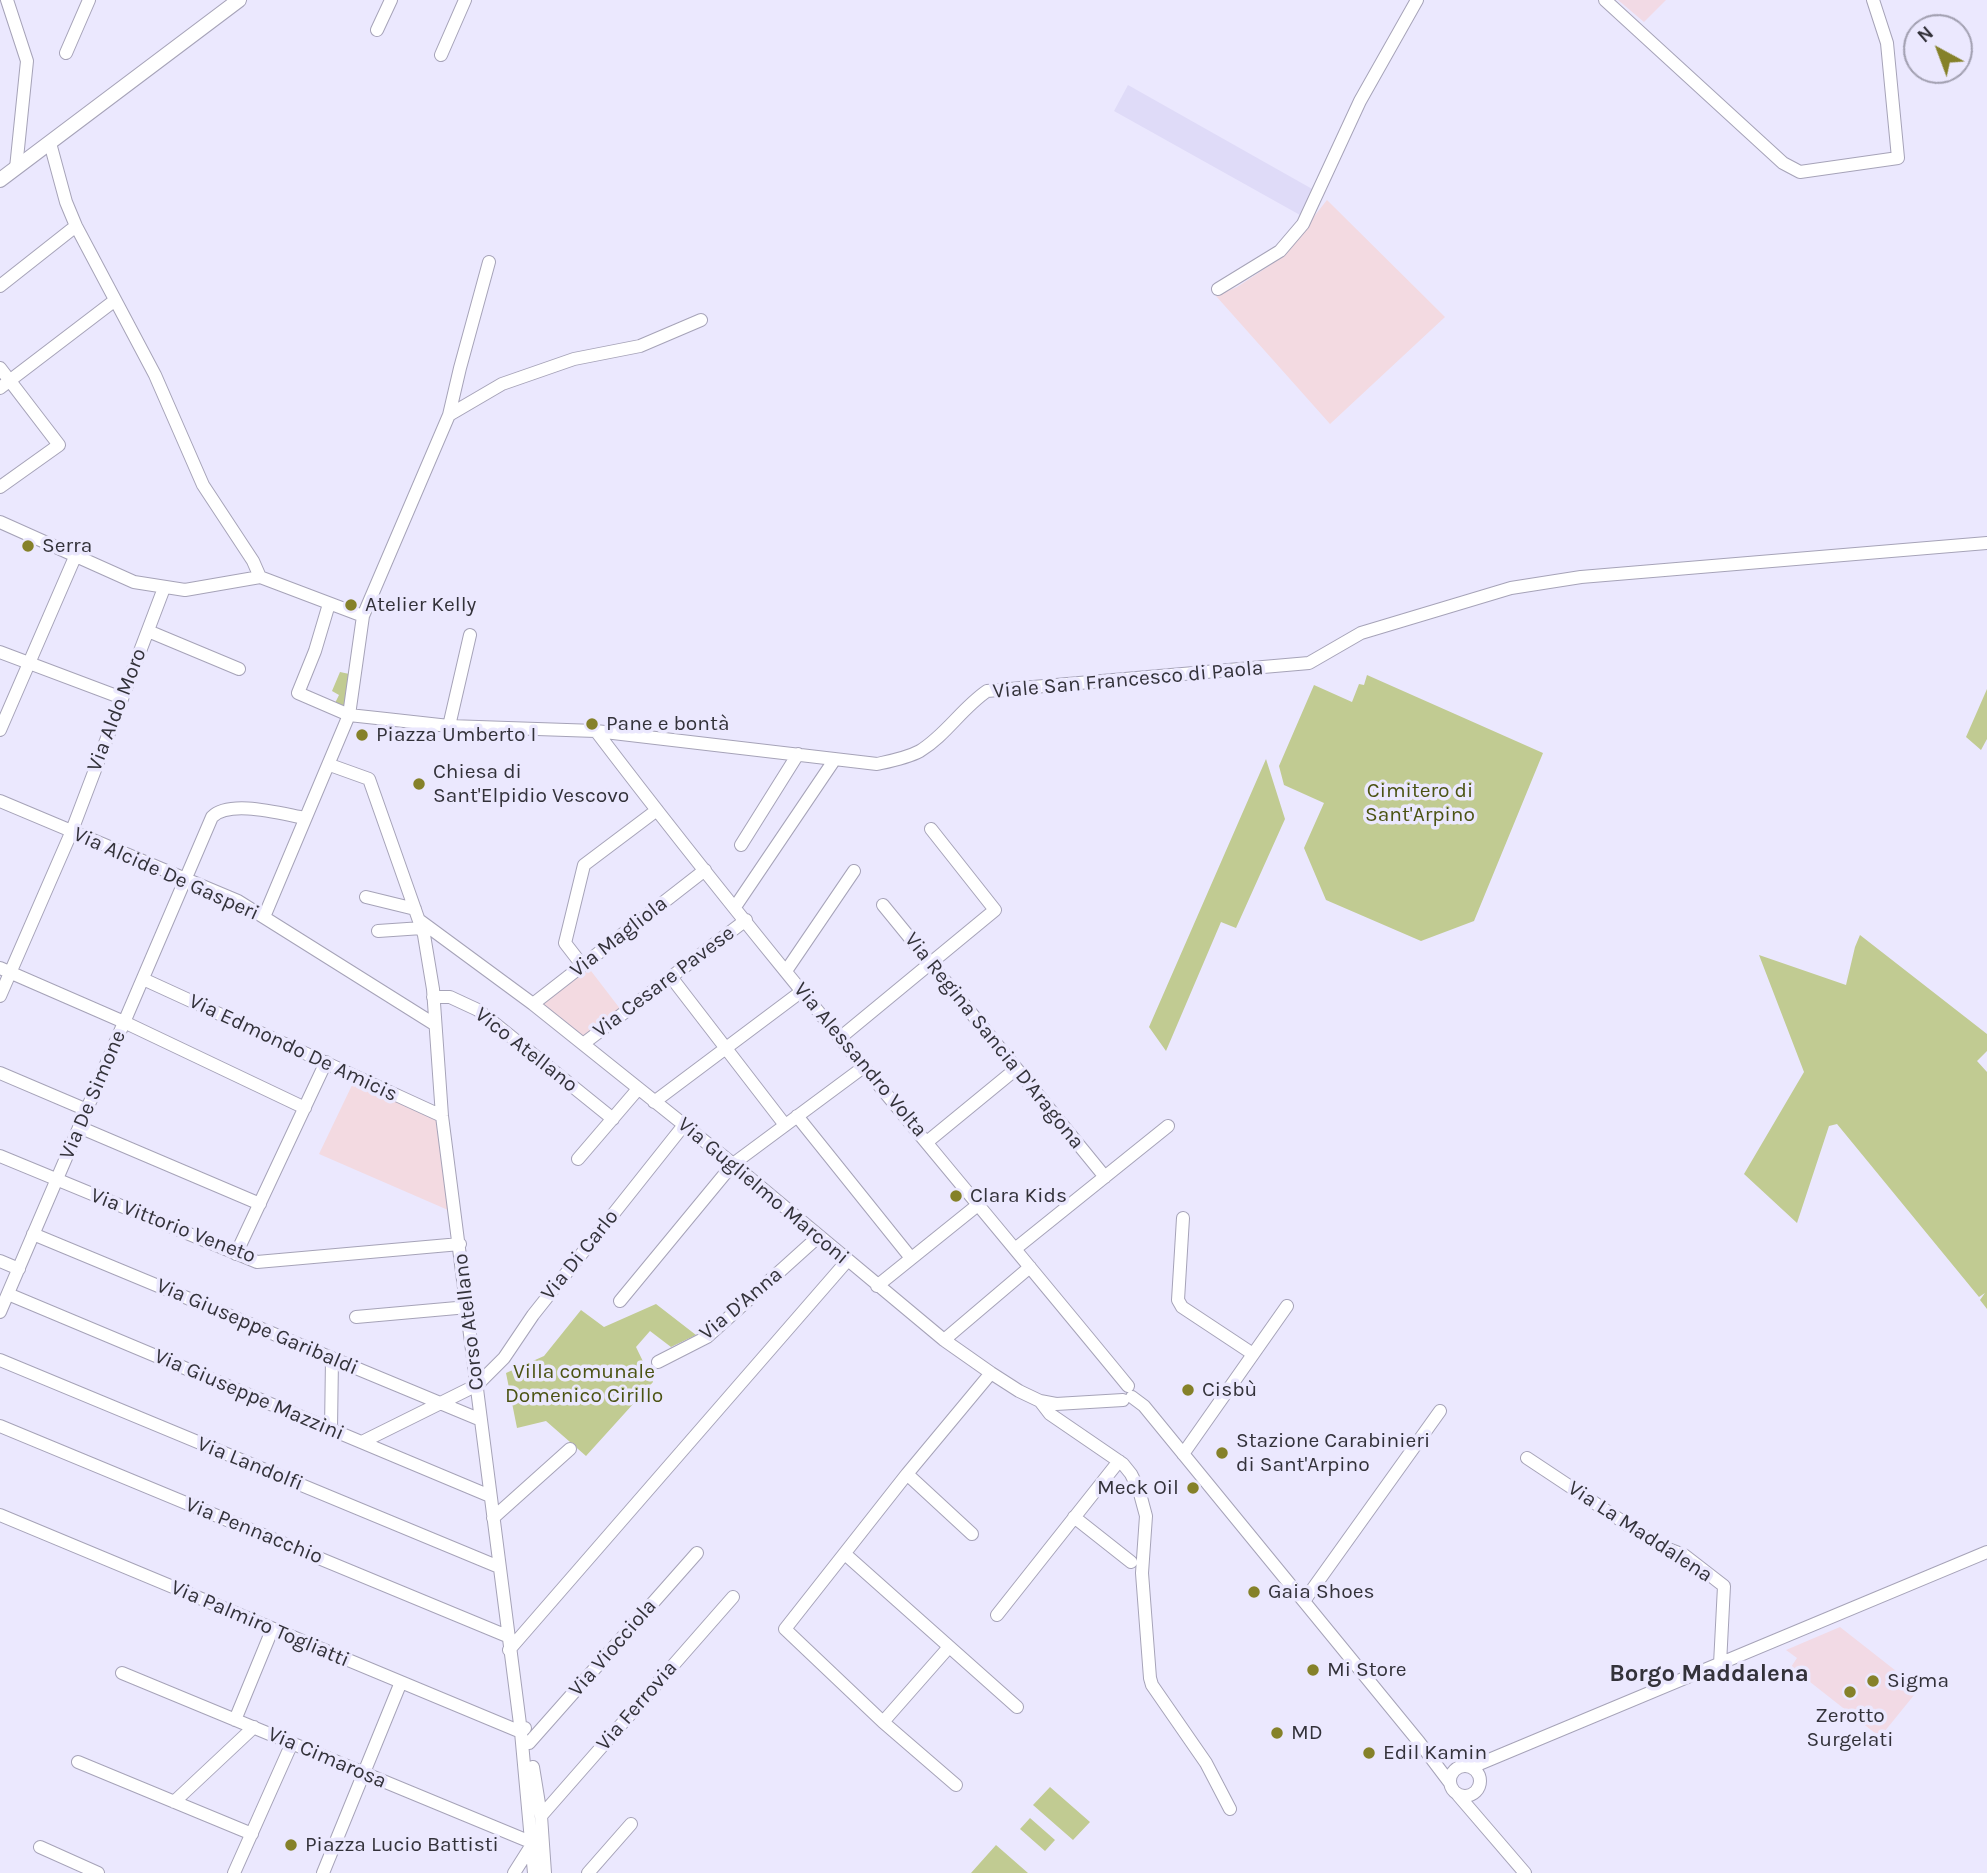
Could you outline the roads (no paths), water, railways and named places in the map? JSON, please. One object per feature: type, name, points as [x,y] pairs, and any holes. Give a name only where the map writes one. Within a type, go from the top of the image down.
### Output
[{"type":"main road","points":[[0,180],[239,0]]},
{"type":"street","points":[[7,0],[6,17],[27,61],[16,168]]},
{"type":"street","points":[[65,53],[89,0]]},
{"type":"street","points":[[377,30],[391,0]]},
{"type":"street","points":[[441,55],[465,0]]},
{"type":"street","points":[[1218,289],[1280,251],[1303,224],[1360,101],[1417,0]]},
{"type":"street","points":[[1605,0],[1783,163],[1800,172],[1898,158],[1886,43],[1873,0]]},
{"type":"street","points":[[50,143],[66,202],[76,226],[155,375],[203,485],[253,561],[260,577]]},
{"type":"street","points":[[0,286],[76,226]]},
{"type":"street","points":[[264,917],[349,715],[363,616],[449,415],[489,262]]},
{"type":"street","points":[[5,384],[114,301]]},
{"type":"street","points":[[449,415],[502,384],[574,359],[643,345],[701,320]]},
{"type":"street","points":[[0,368],[5,384],[58,444],[0,487]]},
{"type":"street","points":[[0,522],[134,582],[185,590],[260,577],[363,616]]},
{"type":"street","name":"Viale San Francesco di Paola","points":[[349,715],[449,726],[596,731],[877,764],[919,752],[940,736],[976,698],[987,691],[1309,663],[1361,633],[1511,588],[1581,578],[1987,543]]},
{"type":"street","points":[[0,730],[75,557]]},
{"type":"street","name":"Via Aldo Moro","points":[[0,996],[5,970],[71,833],[164,588]]},
{"type":"street","points":[[329,604],[316,651],[298,693],[349,715]]},
{"type":"street","points":[[148,631],[239,668]]},
{"type":"street","points":[[449,726],[470,635]]},
{"type":"street","points":[[0,652],[122,698]]},
{"type":"street","name":"Via Alessandro Volta","points":[[596,731],[802,991],[1016,1249],[1125,1394],[1144,1406],[1450,1783]]},
{"type":"street","points":[[741,845],[799,754]]},
{"type":"street","points":[[735,907],[835,760]]},
{"type":"street","name":"Corso Atellano","points":[[330,765],[369,779],[418,919],[426,951],[433,997],[442,1116],[521,1732],[534,1873]]},
{"type":"street","name":"Via Alcide De Gasperi","points":[[0,801],[238,901],[433,1024]]},
{"type":"street","name":"Via De Simone","points":[[0,1312],[215,813],[251,808],[305,818]]},
{"type":"street","points":[[582,965],[565,943],[584,865],[656,810]]},
{"type":"street","points":[[841,1037],[995,910],[932,829]]},
{"type":"street","name":"Via Magliola","points":[[533,1004],[705,870]]},
{"type":"street","points":[[786,971],[854,872]]},
{"type":"street","points":[[366,897],[418,919]]},
{"type":"street","name":"Via Regina Sancia D'Aragona","points":[[883,905],[1105,1177]]},
{"type":"street","points":[[377,931],[418,919]]},
{"type":"street","name":"Via Guglielmo Marconi","points":[[418,919],[533,1004],[733,1164],[944,1340],[991,1373],[1019,1391],[1040,1401],[1056,1404],[1106,1400],[1125,1394]]},
{"type":"street","name":"Via Cesare Pavese","points":[[583,1044],[746,920]]},
{"type":"street","points":[[426,951],[437,933]]},
{"type":"street","points":[[5,970],[124,1022],[304,1108]]},
{"type":"street","points":[[671,977],[785,1125]]},
{"type":"street","name":"Via Edmondo De Amicis","points":[[143,979],[442,1116]]},
{"type":"street","points":[[654,1102],[802,991]]},
{"type":"street","name":"Vico Atellano","points":[[433,997],[450,997],[478,1010],[613,1119]]},
{"type":"street","points":[[236,1254],[326,1062]]},
{"type":"street","points":[[620,1301],[733,1164],[865,1066]]},
{"type":"street","points":[[927,1142],[1016,1069]]},
{"type":"street","points":[[0,1073],[87,1110]]},
{"type":"street","points":[[578,1159],[638,1089]]},
{"type":"street","points":[[797,1116],[911,1258]]},
{"type":"street","name":"Via Di Carlo","points":[[362,1442],[477,1385],[504,1358],[533,1315],[684,1125]]},
{"type":"street","points":[[1016,1249],[1168,1126]]},
{"type":"street","points":[[79,1127],[260,1204]]},
{"type":"street","name":"Via Vittorio Veneto","points":[[0,1156],[257,1262],[460,1244]]},
{"type":"street","points":[[877,1286],[979,1204]]},
{"type":"street","points":[[1183,1218],[1178,1300],[1182,1307],[1253,1354]]},
{"type":"street","name":"Via Giuseppe Garibaldi","points":[[33,1234],[481,1420]]},
{"type":"street","name":"Via D'Anna","points":[[658,1362],[707,1337],[818,1237]]},
{"type":"street","points":[[0,1261],[19,1269]]},
{"type":"street","points":[[509,1650],[847,1261]]},
{"type":"street","points":[[944,1340],[1030,1267]]},
{"type":"street","name":"Via Giuseppe Mazzini","points":[[8,1294],[490,1496]]},
{"type":"street","points":[[1183,1454],[1287,1306]]},
{"type":"street","points":[[356,1317],[468,1307]]},
{"type":"street","points":[[331,1429],[332,1359]]},
{"type":"street","name":"Via Landolfi","points":[[0,1360],[499,1567]]},
{"type":"street","points":[[956,1785],[883,1722],[785,1629],[907,1474],[991,1373]]},
{"type":"street","points":[[1040,1401],[1050,1414],[1119,1461],[1131,1474],[1146,1516],[1142,1573],[1152,1685],[1206,1763],[1230,1809]]},
{"type":"street","points":[[1304,1601],[1440,1410]]},
{"type":"street","name":"Via Pennacchio","points":[[0,1426],[508,1636]]},
{"type":"street","points":[[493,1518],[570,1449]]},
{"type":"street","name":"Via La Maddalena","points":[[1527,1458],[1658,1545],[1684,1555],[1724,1586],[1720,1664]]},
{"type":"street","points":[[997,1615],[1119,1461]]},
{"type":"street","points":[[907,1474],[972,1534]]},
{"type":"street","name":"Via Palmiro Togliatti","points":[[0,1515],[521,1732]]},
{"type":"street","points":[[1074,1517],[1131,1562]]},
{"type":"street","points":[[1524,1873],[1450,1783],[1451,1774],[1458,1768],[1472,1767],[1521,1747],[1987,1552]]},
{"type":"street","name":"Via Viocciola","points":[[529,1743],[697,1553]]},
{"type":"street","points":[[845,1554],[1017,1707]]},
{"type":"street","name":"Via Ferrovia","points":[[541,1816],[733,1597]]},
{"type":"street","points":[[235,1720],[272,1630]]},
{"type":"street","points":[[883,1722],[949,1647]]},
{"type":"street","name":"Via Cimarosa","points":[[122,1672],[533,1843]]},
{"type":"street","points":[[328,1872],[401,1682]]},
{"type":"street","points":[[174,1802],[254,1727]]},
{"type":"street","points":[[521,1732],[528,1727],[541,1816],[545,1873]]},
{"type":"street","name":"Via Alessandro Volta","points":[[1419,1742],[1444,1762],[1458,1768]]},
{"type":"street","points":[[234,1873],[292,1743]]},
{"type":"street","points":[[1458,1795],[1467,1797],[1475,1793],[1487,1771],[1521,1747]]},
{"type":"street","points":[[78,1762],[251,1834]]},
{"type":"street","points":[[1472,1767],[1481,1779]]},
{"type":"street","points":[[1475,1793],[1476,1811],[1481,1821]]},
{"type":"street","points":[[588,1873],[631,1824]]},
{"type":"street","points":[[514,1873],[533,1843]]},
{"type":"street","points":[[40,1847],[98,1873]]},
{"type":"place","name":"Serra","points":[[28,546]]},
{"type":"place","name":"Atelier Kelly","points":[[351,605]]},
{"type":"place","name":"Pane e bontà","points":[[592,724]]},
{"type":"place","name":"Piazza Umberto I","points":[[362,735]]},
{"type":"place","name":"Chiesa di Sant'Elpidio Vescovo","points":[[419,784]]},
{"type":"place","name":"Clara Kids","points":[[956,1196]]},
{"type":"place","name":"Cisbù","points":[[1188,1390]]},
{"type":"place","name":"Stazione Carabinieri di Sant'Arpino","points":[[1222,1453]]},
{"type":"place","name":"Meck Oil","points":[[1193,1488]]},
{"type":"place","name":"Gaia Shoes","points":[[1254,1592]]},
{"type":"place","name":"Mi Store","points":[[1313,1670]]},
{"type":"place","name":"Sigma","points":[[1873,1681]]},
{"type":"place","name":"Zerotto Surgelati","points":[[1850,1692]]},
{"type":"place","name":"MD","points":[[1277,1733]]},
{"type":"place","name":"Edil Kamin","points":[[1369,1753]]},
{"type":"place","name":"Piazza Lucio Battisti","points":[[291,1845]]},
{"type":"district","name":"Borgo Maddalena","points":[[1709,1674]]},
{"type":"park label","name":"Cimitero di Sant'Arpino","points":[[1420,803]]},
{"type":"park label","name":"Villa comunale Domenico Cirillo","points":[[584,1384]]}]
